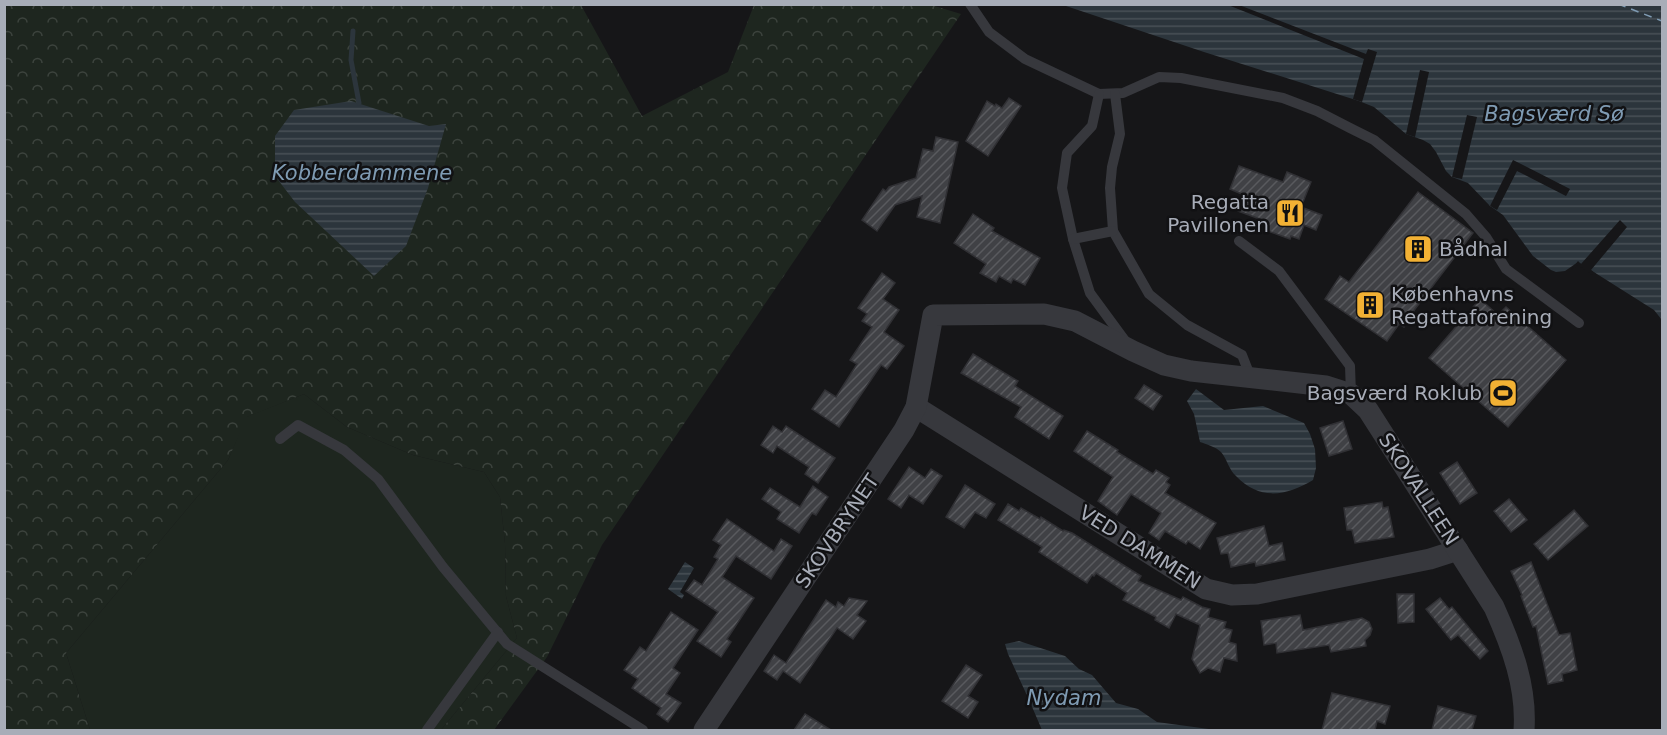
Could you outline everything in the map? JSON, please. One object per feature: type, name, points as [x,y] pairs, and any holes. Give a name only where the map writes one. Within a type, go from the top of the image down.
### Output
[{"type":"street","name":"SKOVBRYNET","points":[[704,730],[916,407],[933,315],[1044,314],[1075,321],[1133,351]]},
{"type":"street","points":[[1133,351],[1164,365],[1191,371],[1326,386],[1351,394]]},
{"type":"street","name":"SKOVALLEEN","points":[[1351,394],[1368,410],[1494,608],[1509,639],[1519,673],[1525,715],[1524,730]]},
{"type":"street","name":"VED DAMMEN","points":[[916,407],[1206,589],[1232,595],[1257,594],[1430,559],[1458,550]]},
{"type":"lane","points":[[970,4],[989,32],[1025,59],[1099,94],[1123,93],[1159,77],[1181,78],[1283,98],[1317,111],[1374,140],[1466,214],[1486,237],[1506,269],[1579,323]]},
{"type":"lane","points":[[1099,94],[1092,126],[1067,153],[1062,188],[1073,239],[1090,293],[1133,351]]},
{"type":"lane","points":[[1115,94],[1120,134],[1112,167],[1110,188],[1113,231],[1149,294],[1187,325],[1242,355],[1251,378]]},
{"type":"lane","points":[[1073,239],[1113,231]]},
{"type":"lane","points":[[1239,241],[1279,271],[1350,366],[1351,394]]},
{"type":"lane","points":[[280,439],[298,425],[344,450],[378,479],[443,567],[507,644],[643,730]]},
{"type":"lane","points":[[427,730],[498,632]]},
{"type":"green space","points":[[928,4],[961,14],[602,545],[547,657],[494,730],[441,730],[517,638],[506,596],[505,543],[500,497],[484,472],[413,455],[347,427],[304,394],[247,417],[228,460],[66,653],[90,730],[5,730],[4,5],[581,5],[642,116],[728,72],[754,5]]},
{"type":"green space","points":[[304,394],[347,427],[413,455],[484,472],[500,497],[505,543],[506,596],[517,638],[441,730],[90,730],[66,653],[228,460],[246,417]]},
{"type":"water","name":"Bagsværd Sø","points":[[1063,5],[1662,5],[1662,320],[1654,310],[1578,262],[1565,271],[1551,270],[1533,256],[1503,215],[1490,206],[1468,183],[1452,177],[1446,171],[1430,144],[1406,134],[1374,107]]},
{"type":"water","name":"Kobberdammene","points":[[351,101],[429,126],[446,124],[428,188],[406,246],[374,276],[295,202],[275,176],[275,136],[294,110]]},
{"type":"water","points":[[1196,389],[1224,410],[1263,406],[1304,423],[1315,449],[1316,468],[1313,480],[1293,490],[1273,493],[1254,489],[1245,484],[1234,474],[1221,452],[1200,442],[1194,414],[1187,401]]},
{"type":"water","points":[[685,562],[694,568],[680,592],[684,595],[682,599],[668,589]]},
{"type":"water","name":"Nydam","points":[[1019,641],[1065,656],[1079,669],[1092,675],[1116,703],[1138,709],[1157,722],[1216,730],[1042,730],[1005,644]]},
{"type":"pier","points":[[1228,5],[1239,5],[1366,54],[1368,49],[1377,52],[1362,102],[1353,99],[1364,59]]},
{"type":"pier","points":[[1420,70],[1429,72],[1415,137],[1406,134]]},
{"type":"pier","points":[[1467,115],[1477,117],[1462,179],[1452,177]]},
{"type":"pier","points":[[1513,160],[1570,189],[1566,196],[1517,171],[1497,210],[1490,206]]},
{"type":"pier","points":[[1620,220],[1627,227],[1591,270],[1597,275],[1595,277],[1578,265],[1571,270],[1578,261],[1581,264]]},
{"type":"building","points":[[1009,98],[1021,106],[988,156],[966,141],[987,101],[1002,108]]},
{"type":"building","points":[[936,137],[958,142],[940,223],[917,217],[922,196],[895,205],[877,231],[862,220],[883,189],[886,191],[889,187],[916,178],[923,149],[933,151]]},
{"type":"building","points":[[1239,166],[1283,182],[1287,172],[1311,182],[1301,207],[1322,215],[1316,230],[1304,225],[1299,239],[1291,236],[1290,239],[1265,230],[1268,222],[1238,211],[1244,195],[1230,189]]},
{"type":"building","name":"Bådhal","points":[[1418,192],[1473,233],[1404,327],[1399,324],[1387,341],[1325,299],[1340,276],[1349,282]]},
{"type":"building","points":[[973,214],[994,228],[992,231],[1040,258],[1025,285],[1013,279],[1011,283],[999,276],[996,282],[980,273],[986,264],[954,243]]},
{"type":"building","points":[[882,273],[895,283],[883,299],[899,310],[884,332],[904,346],[887,369],[881,365],[839,427],[812,409],[825,390],[836,397],[857,364],[850,360],[872,327],[862,321],[867,314],[858,308]]},
{"type":"building","name":"Bagsværd Roklub","points":[[1480,299],[1498,315],[1506,307],[1566,360],[1508,427],[1429,358]]},
{"type":"building","points":[[973,354],[1018,381],[1015,386],[1063,416],[1049,439],[1015,417],[1021,407],[961,373]]},
{"type":"building","points":[[1144,385],[1162,396],[1153,410],[1135,398]]},
{"type":"building","points":[[1343,421],[1352,449],[1329,456],[1320,428]]},
{"type":"building","points":[[773,426],[782,432],[786,426],[835,458],[818,483],[805,474],[809,467],[777,446],[773,453],[761,445]]},
{"type":"building","points":[[1087,431],[1153,474],[1156,470],[1169,478],[1166,482],[1170,485],[1165,493],[1216,523],[1200,549],[1188,541],[1186,544],[1165,531],[1159,540],[1149,533],[1161,513],[1131,494],[1117,515],[1098,501],[1113,477],[1074,451]]},
{"type":"building","points":[[1457,462],[1477,493],[1460,504],[1440,473]]},
{"type":"building","points":[[909,467],[925,478],[931,469],[942,476],[923,504],[909,495],[901,508],[888,499]]},
{"type":"building","points":[[965,485],[995,504],[986,518],[975,512],[964,528],[946,517]]},
{"type":"building","points":[[813,486],[828,497],[816,515],[812,513],[799,533],[777,519],[781,512],[762,499],[770,488],[800,507]]},
{"type":"building","points":[[1509,499],[1527,520],[1511,532],[1494,511]]},
{"type":"building","points":[[1382,502],[1383,508],[1388,507],[1394,537],[1355,543],[1352,530],[1347,530],[1344,508]]},
{"type":"building","points":[[1008,504],[1019,511],[1021,508],[1040,519],[1041,517],[1063,531],[1072,533],[1141,576],[1138,581],[1181,600],[1183,597],[1210,609],[1208,617],[1226,622],[1224,628],[1232,630],[1229,642],[1236,644],[1237,661],[1224,658],[1220,672],[1208,668],[1200,673],[1192,659],[1200,625],[1176,614],[1169,628],[1155,620],[1156,617],[1123,600],[1127,593],[1096,573],[1087,583],[1039,552],[1042,547],[998,520]]},
{"type":"building","points":[[1574,510],[1588,526],[1548,560],[1534,544]]},
{"type":"building","points":[[727,519],[774,551],[781,539],[792,546],[771,579],[736,556],[722,577],[754,598],[727,639],[731,642],[721,657],[697,641],[718,612],[686,591],[694,580],[702,585],[718,559],[714,557],[721,545],[713,540]]},
{"type":"building","points":[[1264,526],[1269,546],[1282,543],[1285,560],[1256,566],[1255,562],[1231,567],[1228,553],[1221,554],[1217,538]]},
{"type":"building","points":[[1531,562],[1559,635],[1570,633],[1577,670],[1562,674],[1563,681],[1548,684],[1536,626],[1533,627],[1511,571]]},
{"type":"building","points":[[1397,594],[1414,594],[1414,622],[1398,623]]},
{"type":"building","points":[[849,598],[867,601],[857,615],[866,621],[853,639],[837,628],[800,683],[783,671],[777,680],[764,671],[774,655],[786,663],[826,600],[836,607],[838,602],[844,606]]},
{"type":"building","points":[[1440,598],[1449,609],[1452,607],[1488,651],[1480,659],[1458,635],[1451,640],[1426,609]]},
{"type":"building","points":[[671,612],[698,630],[673,668],[680,673],[666,694],[681,703],[668,722],[657,714],[661,708],[632,688],[638,679],[624,670],[640,647],[646,651]]},
{"type":"building","points":[[1300,615],[1303,630],[1362,618],[1369,622],[1372,629],[1365,640],[1366,646],[1331,652],[1329,645],[1277,653],[1276,643],[1264,645],[1261,621]]},
{"type":"building","points":[[966,665],[982,675],[968,696],[978,702],[968,718],[942,701]]},
{"type":"building","points":[[1332,693],[1390,706],[1385,724],[1377,721],[1375,730],[1322,730]]},
{"type":"building","points":[[1438,706],[1476,716],[1472,730],[1432,730]]},
{"type":"building","points":[[805,714],[831,730],[794,730]]},
{"type":"waterway","points":[[353,31],[351,60],[359,103]]},
{"type":"ferry route","points":[[1618,4],[1662,21]]},
{"type":"place","name":"Regatta Pavillonen","points":[[1290,213]]},
{"type":"place","name":"Bådhal","points":[[1418,249]]},
{"type":"place","name":"Københavns Regattaforening","points":[[1370,305]]},
{"type":"place","name":"Bagsværd Roklub","points":[[1503,393]]}]
